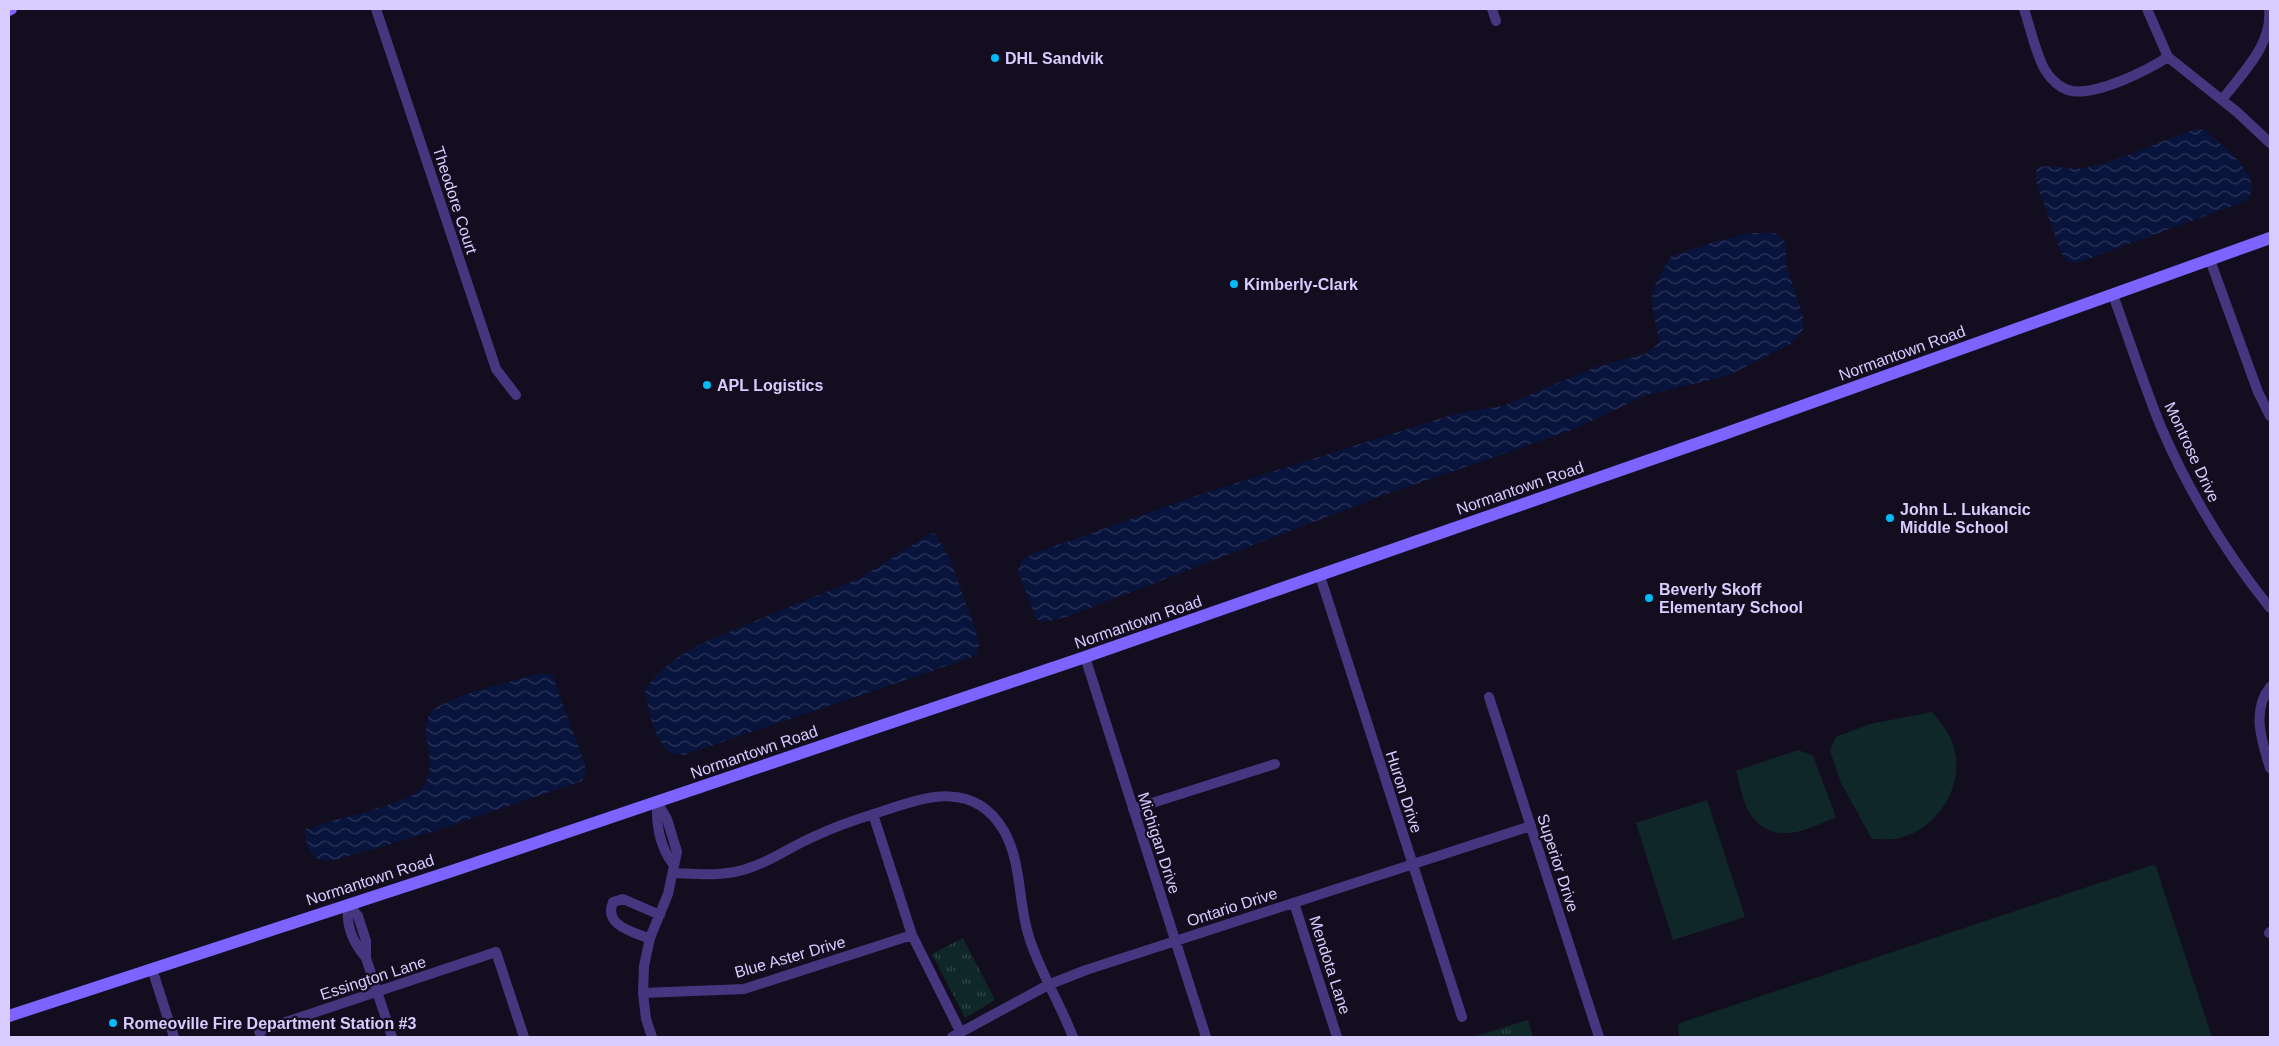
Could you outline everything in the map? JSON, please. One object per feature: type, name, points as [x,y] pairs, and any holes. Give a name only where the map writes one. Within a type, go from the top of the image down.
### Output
[{"type":"street","name":"Theodore Court","points":[[376,9],[496,369],[516,395]]},
{"type":"street","points":[[1492,9],[1496,21]]},
{"type":"street","points":[[2024,9],[2044,69],[2060,86],[2070,91],[2081,92],[2140,74],[2168,57]]},
{"type":"street","points":[[2146,9],[2168,57],[2222,100],[2270,143]]},
{"type":"street","points":[[2222,100],[2264,42],[2268,28],[2268,9]]},
{"type":"street","name":"Normantown Road","points":[[9,1016],[657,802],[1085,657],[1320,576],[2270,238]]},
{"type":"street","points":[[2210,260],[2258,392],[2270,416]]},
{"type":"street","name":"Montrose Drive","points":[[2113,295],[2162,427],[2195,496],[2233,558],[2270,608]]},
{"type":"street","name":"Huron Drive","points":[[1320,576],[1411,864],[1462,1017]]},
{"type":"street","name":"Michigan Drive","points":[[1085,657],[1206,1037]]},
{"type":"street","points":[[2270,687],[2260,706],[2259,729],[2270,768]]},
{"type":"street","name":"Superior Drive","points":[[1489,697],[1599,1037]]},
{"type":"street","points":[[1133,809],[1275,764]]},
{"type":"street","points":[[673,869],[717,875],[735,873],[753,867],[813,836],[922,798],[944,795],[974,801],[995,818],[1004,832],[1012,851],[1028,935],[1048,985],[1073,1037]]},
{"type":"street","points":[[652,1037],[646,1019],[643,993],[644,966],[650,939],[668,894],[677,852],[667,819],[657,802]]},
{"type":"street","points":[[873,814],[912,935],[957,1035]]},
{"type":"street","name":"Ontario Drive","points":[[957,1035],[1048,985],[1086,970],[1530,826]]},
{"type":"street","points":[[650,939],[615,924],[610,916],[610,909],[613,902],[623,899],[660,915]]},
{"type":"street","name":"Mendota Lane","points":[[1294,903],[1337,1037]]},
{"type":"street","points":[[348,904],[347,920],[355,944],[366,958],[392,1037]]},
{"type":"street","name":"Blue Aster Drive","points":[[643,993],[744,989],[912,935]]},
{"type":"street","name":"Essington Lane","points":[[260,1034],[496,952],[524,1037]]},
{"type":"street","points":[[152,969],[174,1037]]},
{"type":"green space","points":[[1932,712],[1949,735],[1954,746],[1956,767],[1950,795],[1943,808],[1922,828],[1909,835],[1895,839],[1872,839],[1841,783],[1830,751],[1836,737],[1870,724]]},
{"type":"green space","points":[[1798,750],[1813,756],[1836,817],[1802,831],[1779,833],[1768,830],[1758,823],[1749,812],[1736,771]]},
{"type":"green space","points":[[1707,800],[1745,917],[1673,940],[1636,823]]},
{"type":"green space","points":[[2153,865],[2156,867],[2212,1037],[1679,1037],[1678,1025],[1683,1022]]},
{"type":"green space","points":[[963,938],[995,1000],[965,1018],[932,954]]},
{"type":"green space","points":[[1528,1020],[1533,1037],[1473,1037]]},
{"type":"water","points":[[2196,129],[2205,130],[2240,162],[2247,172],[2251,182],[2251,192],[2246,201],[2077,263],[2067,261],[2061,252],[2037,185],[2035,173],[2039,167],[2050,166],[2079,169],[2099,165]]},
{"type":"water","points":[[1751,233],[1775,233],[1786,243],[1786,264],[1803,317],[1803,330],[1791,344],[1727,376],[1646,395],[1572,430],[1381,496],[1066,617],[1044,622],[1036,619],[1018,571],[1021,561],[1032,554],[1202,494],[1458,413],[1503,406],[1598,366],[1645,354],[1659,343],[1652,294],[1670,257],[1713,242]]},
{"type":"water","points":[[931,533],[935,534],[950,559],[975,629],[979,646],[977,653],[970,658],[684,755],[669,753],[659,739],[652,723],[645,690],[665,668],[689,650],[707,641],[860,578]]},
{"type":"water","points":[[536,674],[551,674],[554,677],[585,764],[586,773],[582,781],[432,832],[338,859],[322,860],[311,854],[304,831],[307,828],[311,830],[318,825],[389,804],[414,794],[422,788],[428,778],[430,767],[426,726],[428,717],[435,709],[469,694]]},
{"type":"place","name":"DHL Sandvik","points":[[995,58]]},
{"type":"place","name":"Kimberly-Clark","points":[[1234,284]]},
{"type":"place","name":"APL Logistics","points":[[707,385]]},
{"type":"place","name":"John L. Lukancic Middle School","points":[[1890,518]]},
{"type":"place","name":"Beverly Skoff Elementary School","points":[[1649,598]]},
{"type":"place","name":"Romeoville Fire Department Station #3","points":[[113,1023]]}]
